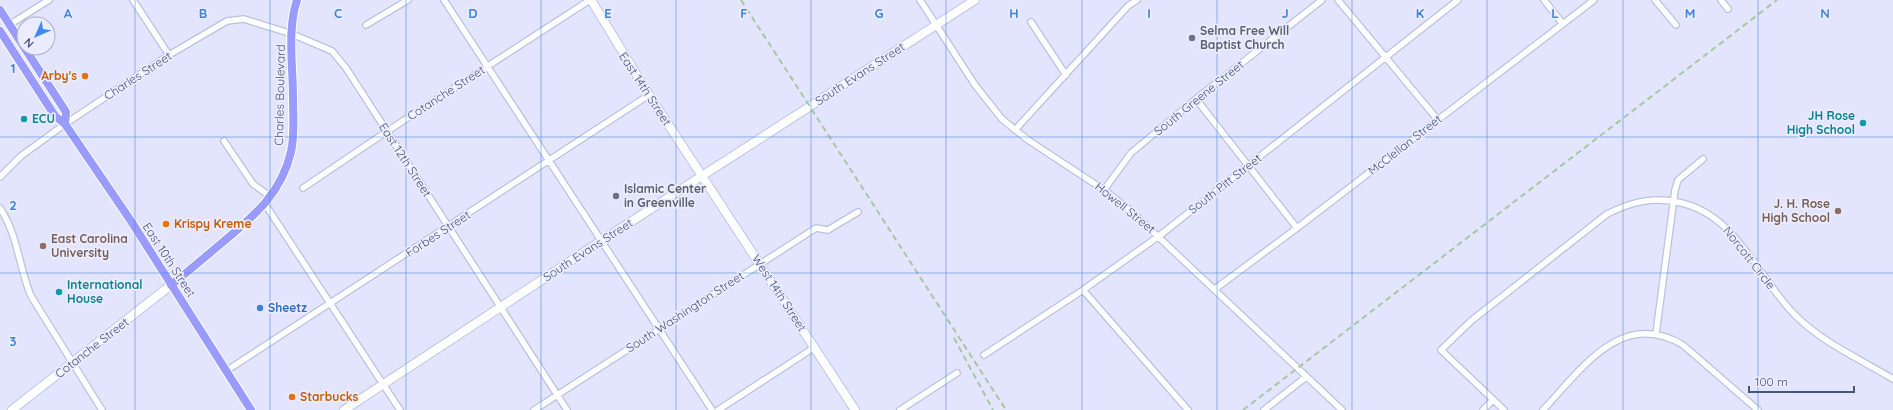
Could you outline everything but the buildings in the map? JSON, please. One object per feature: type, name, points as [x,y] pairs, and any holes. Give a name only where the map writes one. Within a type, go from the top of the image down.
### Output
[{"type":"main road","name":"Charles Boulevard","points":[[172,285],[255,215],[271,197],[285,169],[291,152],[293,135],[292,34],[294,11],[297,0]]},
{"type":"main road","name":"East 14th Street","points":[[590,0],[649,95],[703,176]]},
{"type":"main road","name":"South Evans Street","points":[[344,410],[499,307],[936,26],[974,0]]},
{"type":"main road","name":"East 10th Street","points":[[0,10],[66,112],[65,124]]},
{"type":"main road","name":"East 10th Street","points":[[0,31],[55,116],[65,124],[172,285],[251,410]]},
{"type":"main road","name":"West 14th Street","points":[[703,176],[855,410]]},
{"type":"main road","name":"Cotanche Street","points":[[12,410],[172,285]]},
{"type":"street","points":[[9,25],[49,0]]},
{"type":"street","points":[[133,0],[169,55]]},
{"type":"street","points":[[366,25],[408,0]]},
{"type":"street","points":[[444,0],[712,410]]},
{"type":"street","name":"Cotanche Street","points":[[303,188],[386,132],[590,0]]},
{"type":"street","name":"Howell Street","points":[[920,0],[987,102],[1000,117],[1015,130],[1104,190],[1132,212],[1342,410]]},
{"type":"street","points":[[1015,130],[1128,6],[1137,0]]},
{"type":"street","name":"South Greene Street","points":[[1104,190],[1131,152],[1322,0]]},
{"type":"street","points":[[1338,0],[1437,119]]},
{"type":"street","name":"South Pitt Street","points":[[984,355],[1083,290],[1159,236],[1458,0]]},
{"type":"street","points":[[1544,0],[1562,23]]},
{"type":"street","name":"McClellan Street","points":[[1215,289],[1297,228],[1562,23],[1594,0]]},
{"type":"street","points":[[1655,0],[1676,25]]},
{"type":"street","points":[[1721,0],[1728,9]]},
{"type":"street","name":"Charles Street","points":[[0,177],[21,156],[65,124],[169,55],[227,21],[244,19],[292,34]]},
{"type":"street","points":[[1031,22],[1066,75]]},
{"type":"street","name":"East 12th Street","points":[[292,34],[332,51],[346,68],[499,307],[567,410]]},
{"type":"street","name":"Forbes Street","points":[[226,371],[649,95]]},
{"type":"street","points":[[1196,99],[1297,228]]},
{"type":"street","points":[[224,141],[253,184],[271,197]]},
{"type":"street","points":[[1656,334],[1673,201],[1678,180],[1703,159]]},
{"type":"street","name":"Norcott Circle","points":[[1493,400],[1441,350],[1471,321],[1607,214],[1626,204],[1646,199],[1690,204],[1709,213],[1734,236],[1781,300],[1794,315],[1823,338],[1893,379]]},
{"type":"street","points":[[265,204],[400,410]]},
{"type":"street","points":[[0,208],[14,239],[23,276],[30,296],[102,410]]},
{"type":"street","name":"South Washington Street","points":[[534,410],[816,228],[828,230],[858,212]]},
{"type":"street","points":[[1083,290],[1188,410]]},
{"type":"street","points":[[1543,410],[1600,351],[1616,340],[1636,334],[1656,334],[1671,338],[1692,352],[1758,410]]},
{"type":"street","points":[[718,410],[814,347]]},
{"type":"street","points":[[900,410],[957,373]]},
{"type":"street","points":[[1264,410],[1306,377]]},
{"type":"street","points":[[1483,410],[1493,400],[1504,410]]},
{"type":"railway","points":[[741,0],[1006,410]]},
{"type":"railway","points":[[1243,410],[1777,0]]},
{"type":"railway","points":[[954,338],[993,410]]},
{"type":"place","name":"Selma Free Will Baptist Church","points":[[1192,38]]},
{"type":"place","name":"Arby's","points":[[85,76]]},
{"type":"place","name":"ECU","points":[[24,119]]},
{"type":"place","name":"JH Rose High School","points":[[1863,123]]},
{"type":"place","name":"Islamic Center in Greenville","points":[[616,196]]},
{"type":"place","name":"J. H. Rose High School","points":[[1838,211]]},
{"type":"place","name":"Krispy Kreme","points":[[166,224]]},
{"type":"place","name":"East Carolina University","points":[[43,246]]},
{"type":"place","name":"International House","points":[[59,292]]},
{"type":"place","name":"Sheetz","points":[[260,308]]},
{"type":"place","name":"Starbucks","points":[[292,397]]}]
